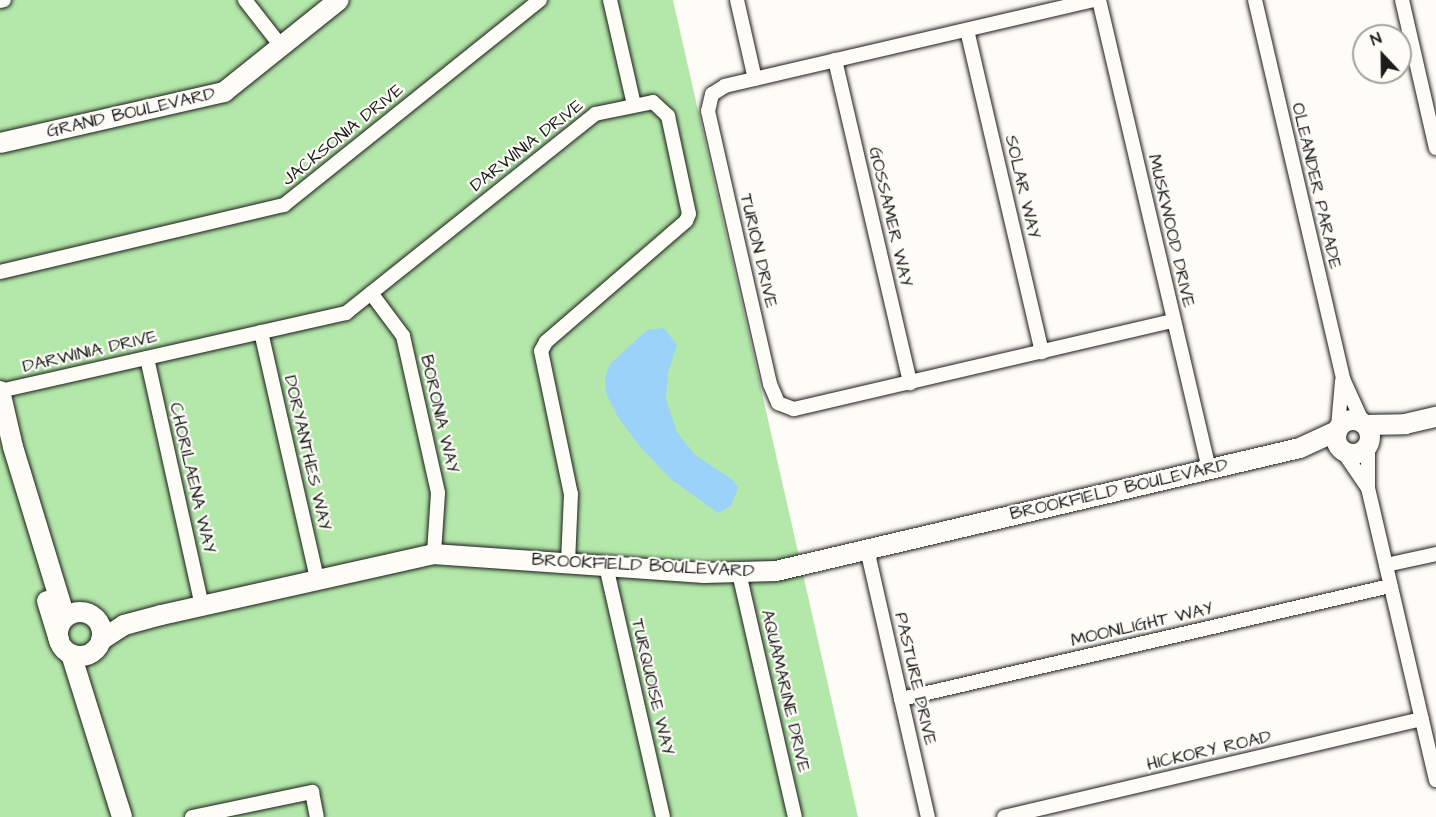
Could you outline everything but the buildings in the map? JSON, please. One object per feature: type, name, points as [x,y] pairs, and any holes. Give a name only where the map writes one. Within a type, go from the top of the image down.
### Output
[{"type":"street","points":[[245,0],[281,46]]},
{"type":"street","name":"GRAND BOULEVARD","points":[[0,143],[224,92],[339,0]]},
{"type":"street","name":"JACKSONIA DRIVE","points":[[0,272],[284,205],[540,0]]},
{"type":"street","points":[[610,0],[634,105]]},
{"type":"street","points":[[737,0],[755,79]]},
{"type":"street","name":"TURION DRIVE","points":[[1094,0],[718,89],[708,102],[708,111],[774,396],[778,403],[794,409],[1173,321]]},
{"type":"street","name":"MUSKWOOD DRIVE","points":[[1099,0],[1209,470]]},
{"type":"street","name":"OLEANDER PARADE","points":[[1255,0],[1342,379],[1367,434]]},
{"type":"street","points":[[1402,0],[1436,148]]},
{"type":"street","name":"SOLAR WAY","points":[[967,30],[1042,352]]},
{"type":"street","name":"GOSSAMER WAY","points":[[835,60],[910,382]]},
{"type":"street","name":"DARWINIA DRIVE","points":[[0,391],[346,313],[595,114],[653,102],[668,116],[689,214],[686,221],[546,342],[542,351],[571,494],[568,563]]},
{"type":"street","name":"BORONIA WAY","points":[[371,293],[403,336],[438,493],[434,554]]},
{"type":"street","name":"DORYANTHES WAY","points":[[261,332],[318,582]]},
{"type":"street","name":"CHORILAENA WAY","points":[[147,358],[202,606]]},
{"type":"street","name":"OLEANDER PARADE","points":[[1339,439],[1342,379]]},
{"type":"street","points":[[0,391],[12,447],[65,617]]},
{"type":"street","points":[[1339,439],[1357,454],[1367,434],[1436,417]]},
{"type":"street","points":[[1339,439],[1350,420],[1367,434],[1368,488],[1436,780]]},
{"type":"street","points":[[1339,439],[1368,488]]},
{"type":"street","name":"BROOKFIELD BOULEVARD","points":[[97,645],[124,624],[434,554],[739,573],[776,571],[1339,439]]},
{"type":"street","points":[[0,449],[122,817]]},
{"type":"street","name":"PASTURE DRIVE","points":[[867,549],[928,817]]},
{"type":"street","points":[[1386,565],[1436,554]]},
{"type":"street","name":"TURQUOISE WAY","points":[[606,566],[663,817]]},
{"type":"street","name":"AQUAMARINE DRIVE","points":[[739,573],[795,817]]},
{"type":"street","name":"MOONLIGHT WAY","points":[[901,699],[1390,586]]},
{"type":"street","points":[[83,698],[97,645],[101,627],[94,617],[76,612],[65,617],[59,628],[65,647],[83,655],[97,645]]},
{"type":"street","name":"BROOKFIELD BOULEVARD","points":[[94,617],[124,624]]},
{"type":"street","name":"HICKORY ROAD","points":[[1004,817],[1422,719]]},
{"type":"street","points":[[192,817],[312,792],[318,817]]},
{"type":"green space","points":[[0,0],[673,0],[858,817],[0,817]]},
{"type":"water","points":[[664,328],[677,345],[668,372],[666,399],[677,432],[695,455],[733,480],[738,488],[731,506],[718,513],[672,480],[642,449],[618,417],[606,393],[605,377],[610,364],[647,330]]}]
